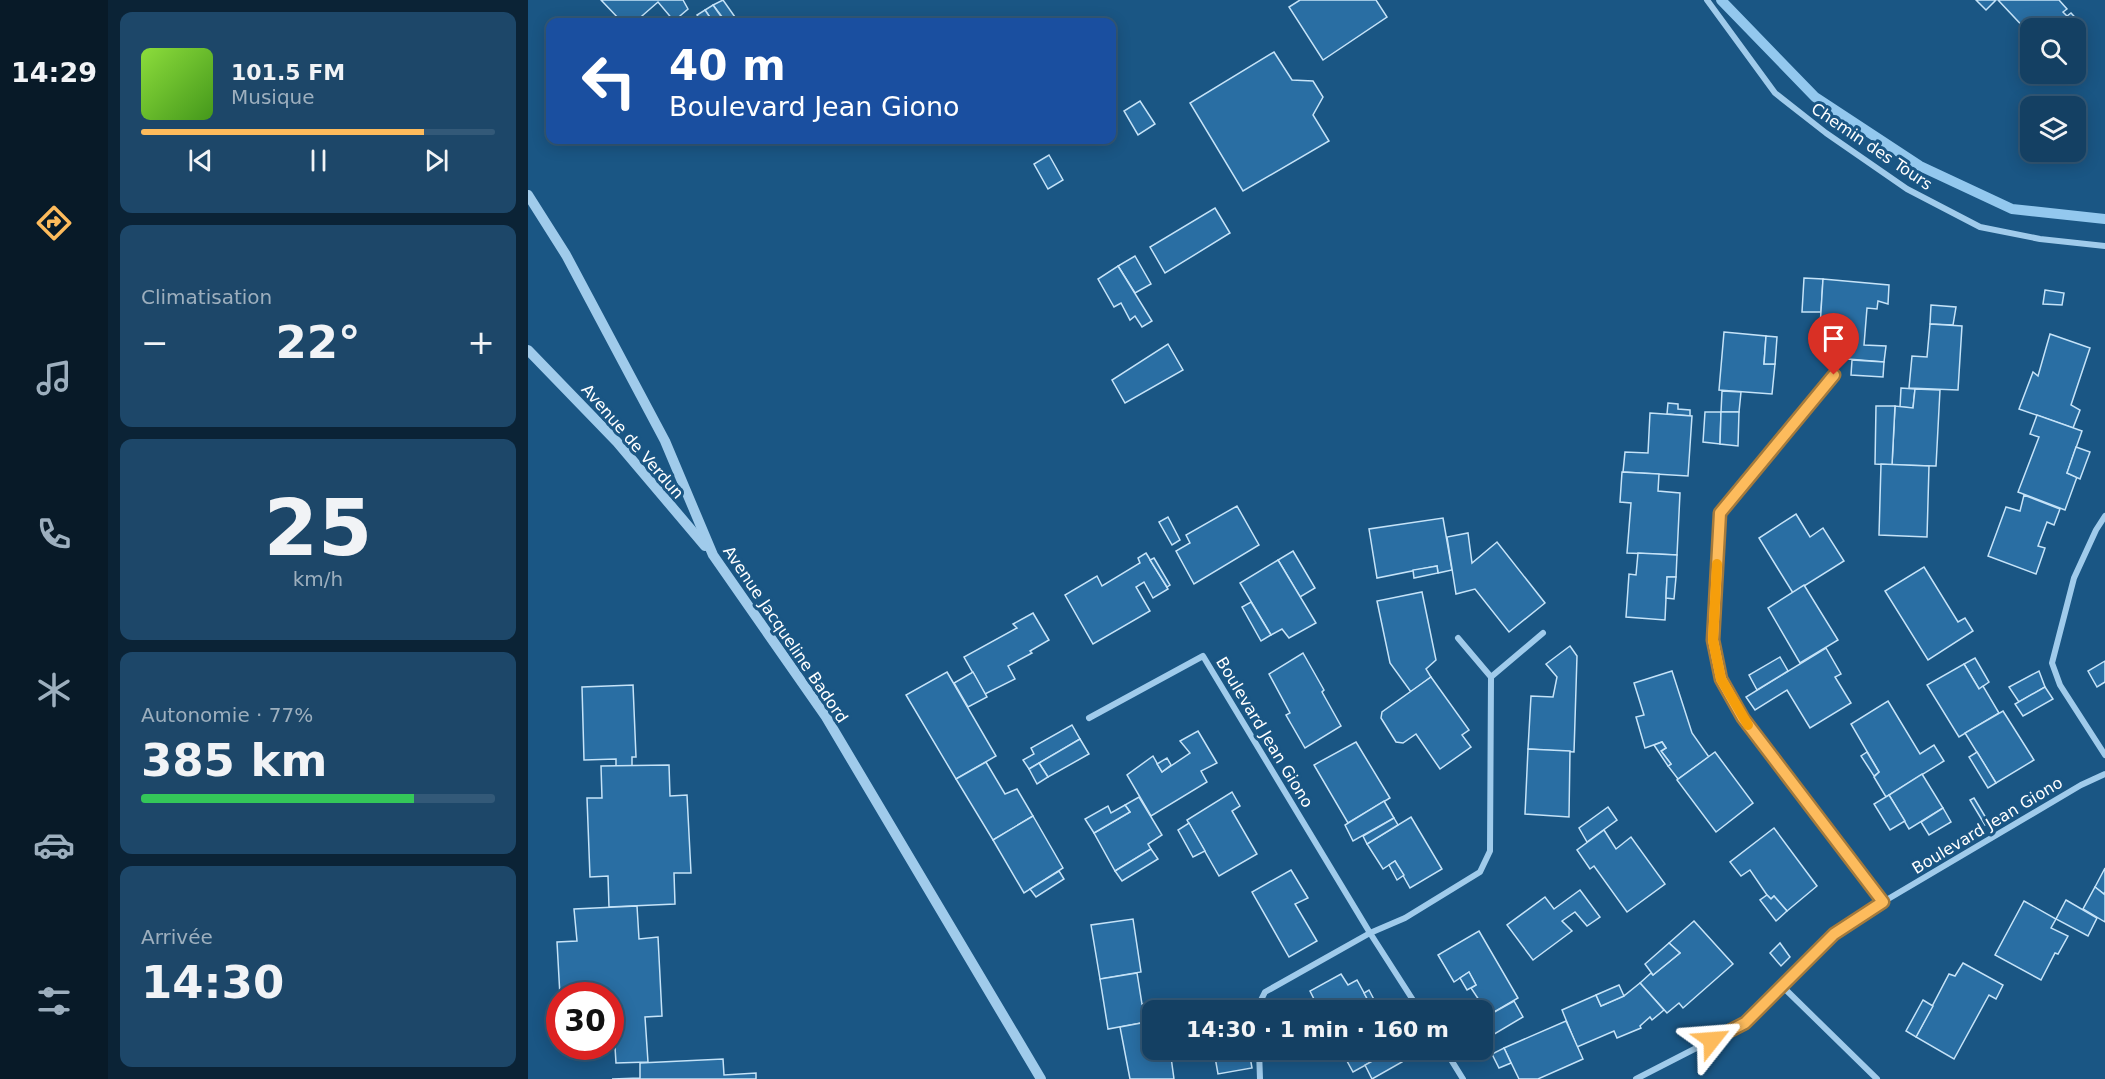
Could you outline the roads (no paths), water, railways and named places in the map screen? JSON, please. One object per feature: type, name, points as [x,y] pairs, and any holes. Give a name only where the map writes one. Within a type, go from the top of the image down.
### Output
[{"type":"street","name":"Chemin des Tours","points":[[1707,0],[1775,93],[1826,133],[1907,189],[1980,227],[2040,239],[2105,246]]},
{"type":"street","name":"Avenue Jacqueline Badord","points":[[528,195],[566,255],[665,441],[713,555],[826,717],[1041,1079]]},
{"type":"street","name":"Avenue de Verdun","points":[[528,350],[617,442],[713,555]]},
{"type":"street","points":[[1834,375],[1720,513],[1713,640],[1721,679],[1743,718],[1883,902]]},
{"type":"street","points":[[2105,516],[2074,578],[2052,663],[2060,685],[2105,755]]},
{"type":"street","points":[[1491,677],[1543,633]]},
{"type":"street","points":[[1261,1000],[1265,992],[1370,933],[1405,918],[1480,872],[1490,851],[1491,677],[1458,638]]},
{"type":"street","name":"Boulevard Jean Giono","points":[[1089,718],[1203,656],[1413,1000]]},
{"type":"street","name":"Boulevard Jean Giono","points":[[1636,1079],[1745,1023],[1834,934],[1883,902],[2081,784],[2105,774]]},
{"type":"street","points":[[1783,987],[1877,1079]]},
{"type":"street","points":[[1259,1060],[1260,1079]]},
{"type":"street","points":[[1451,1060],[1463,1079]]},
{"type":"waterway","points":[[1721,0],[1815,97],[1920,166],[2012,209],[2105,219]]}]
